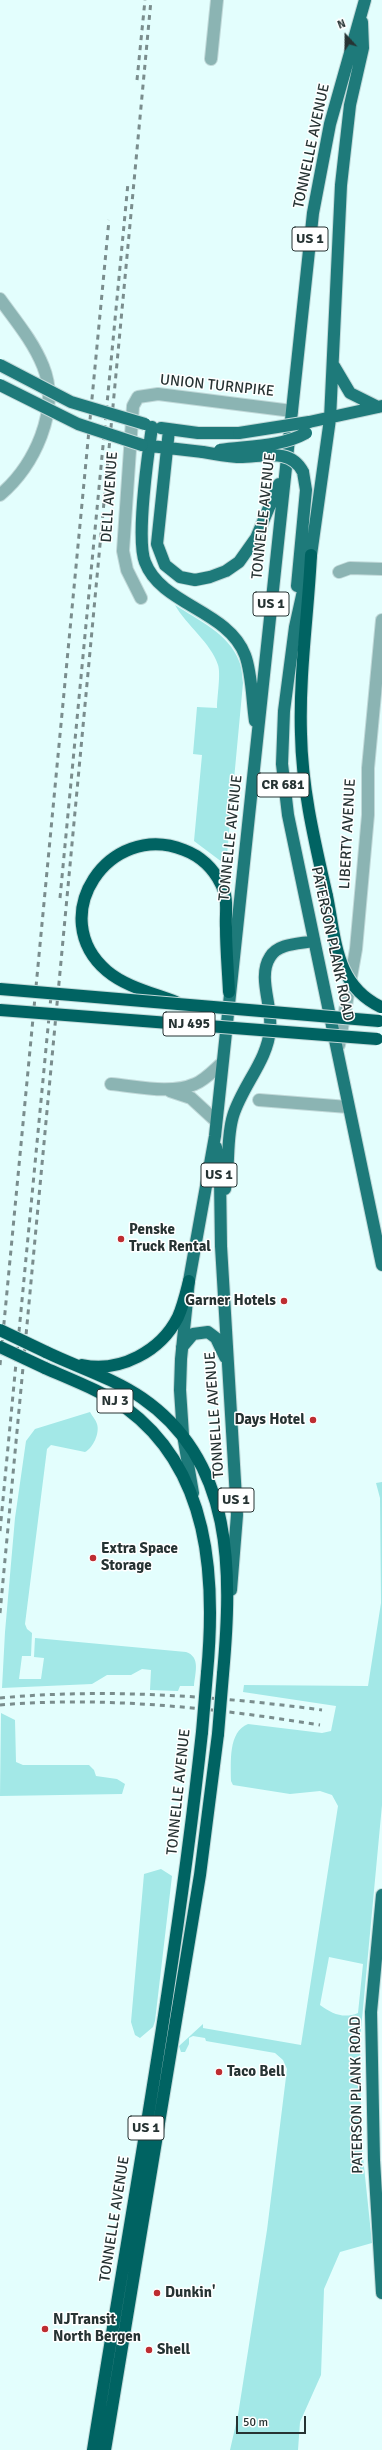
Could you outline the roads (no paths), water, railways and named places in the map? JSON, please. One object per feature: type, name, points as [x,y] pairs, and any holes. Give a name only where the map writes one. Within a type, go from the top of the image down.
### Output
[{"type":"highway","points":[[311,555],[302,676],[301,734],[306,793],[344,973],[360,994],[381,1007]]},
{"type":"highway","points":[[184,1006],[124,982],[102,966],[86,940],[82,923],[83,904],[87,890],[102,866],[114,857],[133,847],[154,844],[174,846],[193,854],[209,866],[221,884],[226,899],[229,992]]},
{"type":"highway","name":"NJ 495","points":[[0,989],[184,1006],[380,1021]]},
{"type":"highway","name":"NJ 495","points":[[0,1010],[380,1040]]},
{"type":"highway","points":[[61,1360],[87,1366],[104,1366],[119,1364],[141,1355],[155,1345],[168,1332],[178,1316],[189,1281]]},
{"type":"highway","name":"NJ 3","points":[[0,1330],[140,1397],[173,1423],[183,1435],[208,1480],[220,1514],[226,1552],[229,1614]]},
{"type":"highway","name":"NJ 3","points":[[0,1347],[110,1398],[138,1418],[171,1454],[194,1497]]},
{"type":"highway","name":"TONNELLE AVENUE","points":[[94,2450],[194,1812],[207,1672],[211,1596],[205,1546],[194,1497]]},
{"type":"highway","name":"TONNELLE AVENUE","points":[[105,2450],[200,1875],[218,1734],[229,1614]]},
{"type":"main road","name":"TONNELLE AVENUE","points":[[194,1497],[183,1435],[180,1390],[182,1347],[189,1281],[216,1121],[229,992],[238,929],[285,470],[319,174],[337,96],[365,0]]},
{"type":"main road","points":[[362,13],[363,48],[350,105],[341,184],[334,366],[330,419],[380,406]]},
{"type":"main road","name":"PATERSON PLANK ROAD","points":[[0,365],[71,402],[148,426],[169,430],[198,433],[239,433],[307,428],[330,419],[311,555],[295,627],[284,711],[283,781],[288,815],[338,1049],[348,1107],[376,1213],[382,1266]]},
{"type":"main road","points":[[334,366],[350,393],[380,406]]},
{"type":"main road","name":"PATERSON PLANK ROAD","points":[[0,385],[78,424],[146,446],[237,457],[282,456],[298,464],[303,472],[306,490],[296,590],[295,627]]},
{"type":"main road","points":[[148,426],[142,537],[145,563],[159,582],[226,628],[238,641],[245,655],[250,672],[258,737]]},
{"type":"main road","name":"PATERSON PLANK ROAD","points":[[203,452],[274,443],[296,438],[307,428]]},
{"type":"main road","points":[[169,430],[158,536],[158,552],[169,570],[187,579],[202,579],[219,574],[233,567],[244,556],[264,523],[285,470]]},
{"type":"main road","points":[[220,1214],[227,1178],[233,1117],[269,1038],[270,1015],[265,974],[267,962],[279,949],[314,941]]},
{"type":"main road","name":"TONNELLE AVENUE","points":[[214,1136],[220,1176],[220,1214],[227,1361],[237,1515],[229,1614]]},
{"type":"main road","points":[[182,1347],[193,1334],[208,1332],[216,1338],[227,1361]]},
{"type":"main road","name":"PATERSON PLANK ROAD","points":[[382,1895],[371,2019],[374,2160],[382,2293]]},
{"type":"street","points":[[211,60],[217,0]]},
{"type":"street","points":[[0,299],[37,353],[46,374],[49,396],[42,430],[33,452],[20,474],[0,495]]},
{"type":"street","name":"UNION TURNPIKE","points":[[138,397],[158,394],[292,411]]},
{"type":"street","name":"DELL AVENUE","points":[[138,397],[133,406],[123,551],[127,570],[141,598]]},
{"type":"street","points":[[339,572],[350,568],[382,569]]},
{"type":"street","name":"LIBERTY AVENUE","points":[[338,1049],[356,949],[368,815],[368,768],[382,620]]},
{"type":"street","points":[[163,1089],[196,1084],[222,1063]]},
{"type":"street","points":[[111,1084],[163,1089],[191,1098],[216,1121]]},
{"type":"street","points":[[259,1100],[348,1107]]},
{"type":"railway","points":[[137,80],[145,0]]},
{"type":"railway","points":[[0,1613],[151,0]]},
{"type":"railway","points":[[60,898],[128,183]]},
{"type":"railway","points":[[0,1365],[109,220]]},
{"type":"railway","points":[[0,1531],[51,996]]},
{"type":"railway","points":[[0,1698],[81,1694],[161,1695],[202,1697],[322,1710]]},
{"type":"railway","points":[[0,1705],[80,1702],[160,1705],[241,1713],[320,1725]]},
{"type":"place","name":"Penske Truck Rental","points":[[121,1239]]},
{"type":"place","name":"Garner Hotels","points":[[284,1301]]},
{"type":"place","name":"Days Hotel","points":[[313,1420]]},
{"type":"place","name":"Extra Space Storage","points":[[93,1558]]},
{"type":"place","name":"Taco Bell","points":[[219,2072]]},
{"type":"place","name":"Dunkin'","points":[[157,2293]]},
{"type":"place","name":"NJTransit North Bergen","points":[[45,2329]]},
{"type":"place","name":"Shell","points":[[149,2350]]}]
